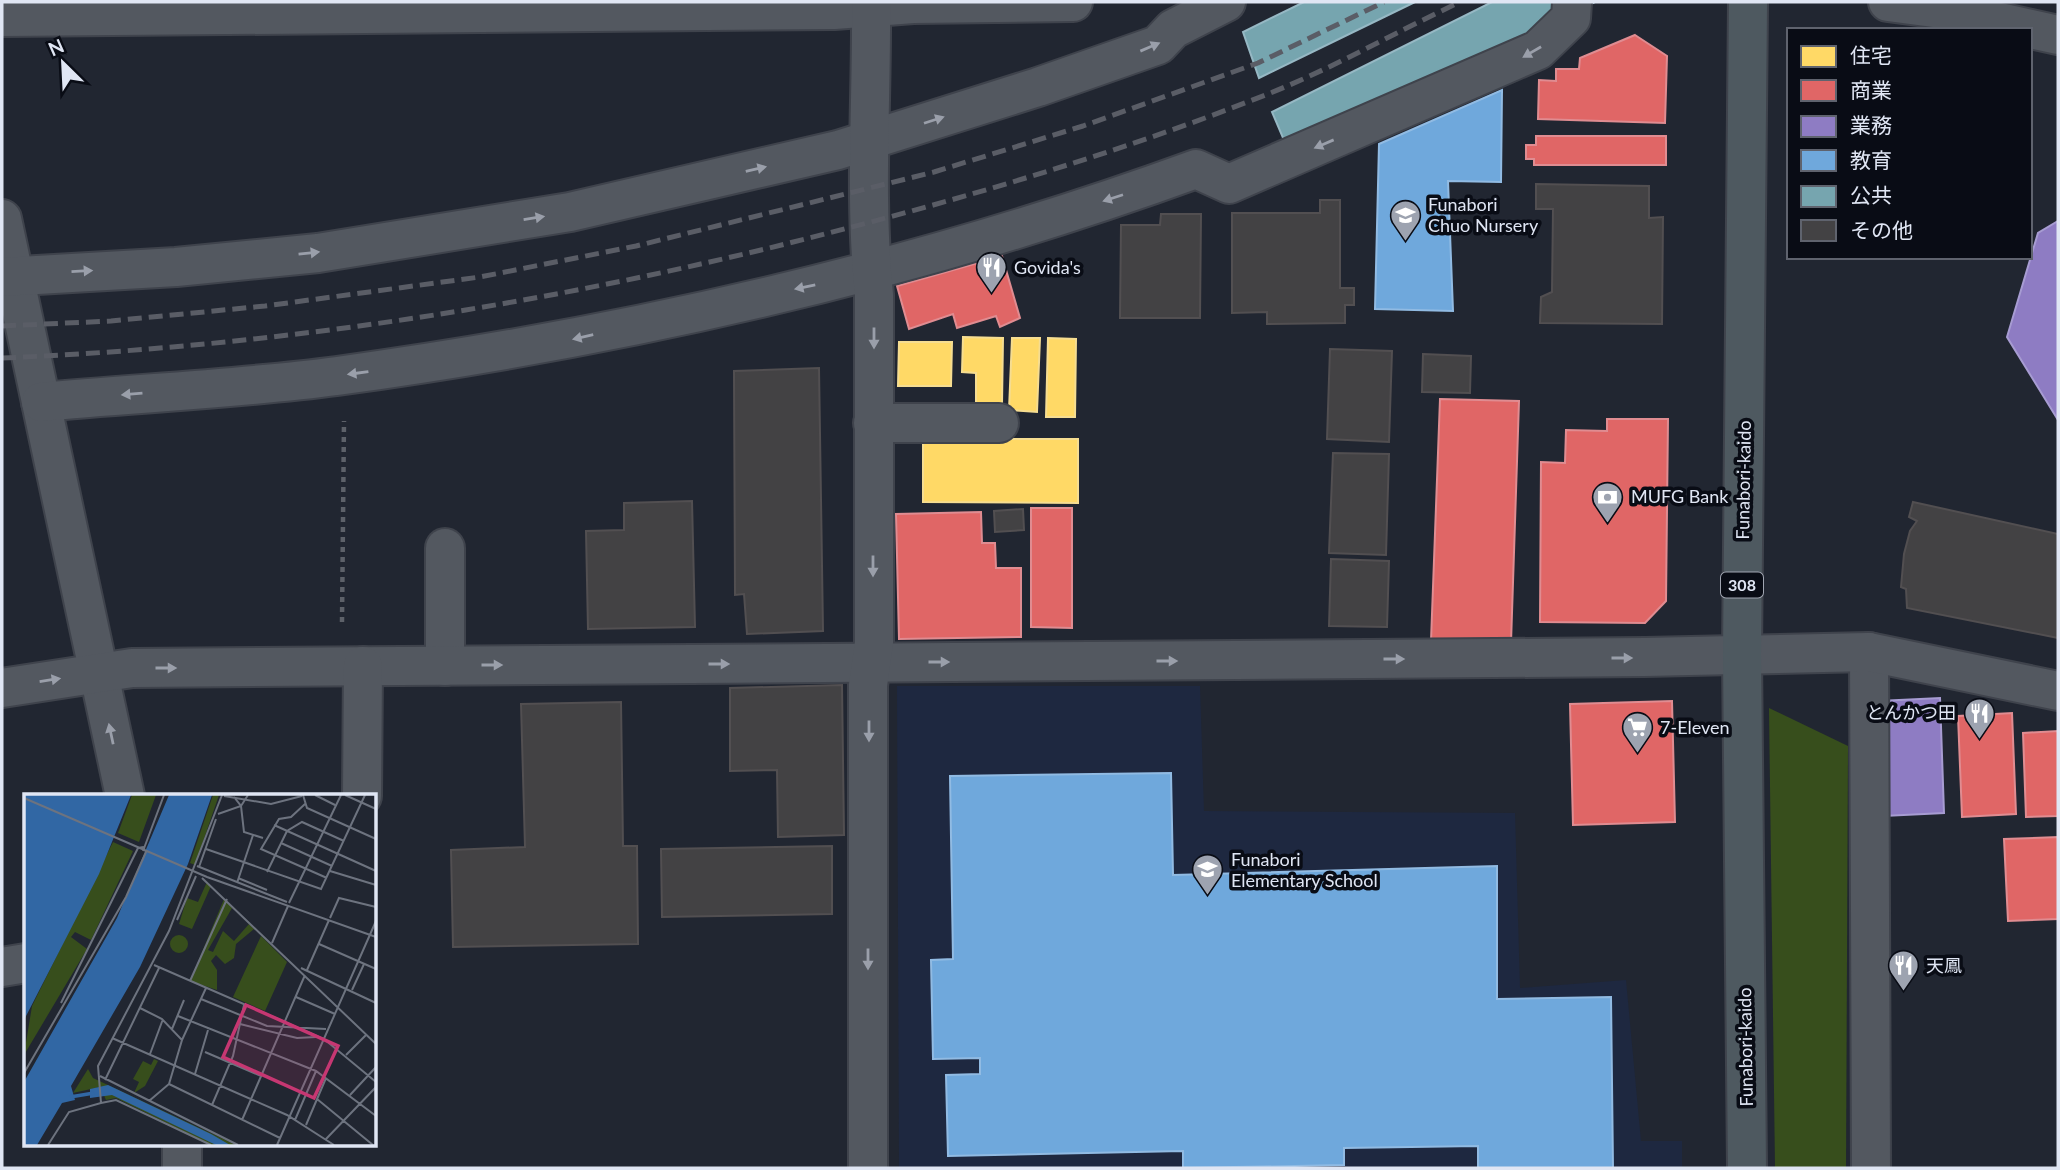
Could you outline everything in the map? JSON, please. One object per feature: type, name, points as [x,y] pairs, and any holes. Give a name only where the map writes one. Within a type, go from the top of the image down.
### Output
[{"type":"main road","name":"Funabori-kaido","points":[[1747,1168],[1742,655],[1748,2]]},
{"type":"street","points":[[2,17],[1073,2]]},
{"type":"street","points":[[8,276],[176,267],[318,253],[570,212],[869,140],[1158,45],[1173,29],[1226,2]]},
{"type":"street","points":[[41,402],[344,374],[568,340],[871,270],[987,239],[1196,169],[1229,184],[1538,50],[1571,18],[1572,2]]},
{"type":"street","points":[[1888,2],[1944,5],[2031,28]]},
{"type":"street","points":[[868,1168],[869,685],[873,423],[869,140],[871,5]]},
{"type":"street","points":[[2032,28],[2058,35]]},
{"type":"street","points":[[2,219],[8,276],[41,402],[125,794]]},
{"type":"street","points":[[873,423],[999,423]]},
{"type":"street","points":[[445,548],[445,666]]},
{"type":"street","points":[[1869,652],[1871,1168]]},
{"type":"street","points":[[2,688],[132,668],[1869,652],[2058,691]]},
{"type":"street","points":[[352,666],[362,794]]},
{"type":"street","points":[[2,967],[24,962]]},
{"type":"street","points":[[182,1146],[182,1168]]},
{"type":"path","points":[[344,374],[352,666]]},
{"type":"shaded area","name":"Funabori Elementary School","points":[[897,686],[1200,686],[1204,811],[1515,813],[1520,988],[1626,980],[1641,1141],[1682,1141],[1682,1168],[899,1168]]},
{"type":"green space","points":[[1769,708],[1848,746],[1846,1168],[1775,1168]]},
{"type":"building: 住宅","points":[[963,337],[1003,338],[1002,404],[976,403],[976,373],[962,372]]},
{"type":"building: 住宅","points":[[1012,338],[1040,338],[1037,412],[1009,410]]},
{"type":"building: 住宅","points":[[1048,338],[1076,339],[1075,417],[1046,417]]},
{"type":"building: 住宅","points":[[899,342],[952,342],[951,386],[898,386]]},
{"type":"building: 住宅","points":[[923,439],[1078,439],[1078,503],[923,502]]},
{"type":"building: 商業","points":[[1635,35],[1667,56],[1665,123],[1538,119],[1539,80],[1556,81],[1556,69],[1579,69],[1580,58]]},
{"type":"building: 商業","points":[[1536,136],[1666,136],[1666,165],[1534,165],[1534,159],[1526,159],[1526,145],[1536,145]]},
{"type":"building: 商業","points":[[1002,256],[1020,318],[1000,327],[996,316],[957,328],[953,314],[909,329],[897,286]]},
{"type":"building: 商業","points":[[1440,399],[1519,401],[1511,643],[1431,641]]},
{"type":"building: 商業","points":[[1607,419],[1668,419],[1666,601],[1645,623],[1540,622],[1541,462],[1565,463],[1566,430],[1607,431]]},
{"type":"building: 商業","points":[[1031,508],[1072,508],[1072,628],[1031,627]]},
{"type":"building: 商業","points":[[981,512],[982,543],[995,543],[996,568],[1021,568],[1021,637],[899,639],[896,514]]},
{"type":"building: 商業","points":[[1672,701],[1675,822],[1573,825],[1570,704]]},
{"type":"building: 商業","points":[[2012,713],[2016,814],[1962,817],[1958,716]]},
{"type":"building: 商業","points":[[2058,731],[2058,816],[2026,817],[2023,733]]},
{"type":"building: 商業","points":[[2058,837],[2058,919],[2008,921],[2004,839]]},
{"type":"building: 業務","points":[[2058,221],[2058,420],[2007,337],[2038,233]]},
{"type":"building: 業務","points":[[1940,698],[1944,813],[1884,816],[1879,701]]},
{"type":"building: 教育","points":[[1502,90],[1501,182],[1448,181],[1453,311],[1375,309],[1379,144]]},
{"type":"building: 教育","name":"Funabori Elementary School","points":[[1171,773],[1173,875],[1497,866],[1497,999],[1611,997],[1613,1168],[1478,1168],[1478,1146],[1344,1148],[1344,1165],[1183,1168],[1183,1151],[948,1156],[946,1075],[980,1074],[980,1058],[933,1059],[931,960],[953,959],[950,776]]},
{"type":"building: 公共","points":[[1304,2],[1415,2],[1259,78],[1243,32]]},
{"type":"building: 公共","points":[[1492,2],[1595,2],[1286,145],[1272,112]]},
{"type":"building: その他","points":[[1536,184],[1649,186],[1649,218],[1663,217],[1662,324],[1540,323],[1541,297],[1552,292],[1553,209],[1536,209]]},
{"type":"building: その他","points":[[1320,200],[1340,200],[1340,288],[1354,288],[1354,305],[1345,305],[1345,323],[1267,324],[1267,312],[1232,313],[1232,213],[1320,213]]},
{"type":"building: その他","points":[[1161,214],[1201,214],[1200,318],[1120,318],[1121,225],[1160,225]]},
{"type":"building: その他","points":[[1330,349],[1392,351],[1389,442],[1327,439]]},
{"type":"building: その他","points":[[1423,354],[1471,356],[1470,393],[1422,392]]},
{"type":"building: その他","points":[[819,368],[823,631],[747,634],[744,594],[735,595],[734,371]]},
{"type":"building: その他","points":[[1333,453],[1389,454],[1386,555],[1329,553]]},
{"type":"building: その他","points":[[692,501],[695,627],[588,629],[586,531],[624,530],[624,503]]},
{"type":"building: その他","points":[[1913,502],[2058,534],[2058,638],[1907,608],[1906,589],[1901,587],[1904,554],[1910,531],[1917,521],[1909,517]]},
{"type":"building: その他","points":[[1023,509],[1024,530],[995,532],[994,511]]},
{"type":"building: その他","points":[[1331,559],[1389,561],[1387,627],[1329,626]]},
{"type":"building: その他","points":[[842,685],[844,835],[778,837],[777,770],[730,771],[730,688]]},
{"type":"building: その他","points":[[621,702],[623,846],[637,846],[638,944],[453,947],[451,850],[525,847],[521,704]]},
{"type":"building: その他","points":[[832,846],[832,914],[662,917],[661,849]]},
{"type":"railway","points":[[2,326],[111,321],[265,306],[480,277],[636,246],[934,172],[1083,126],[1258,63],[1384,2]]},
{"type":"railway","points":[[2,358],[109,352],[323,331],[534,298],[744,254],[954,199],[1165,133],[1292,84],[1460,2]]},
{"type":"place","name":"Funabori Chuo Nursery","points":[[1405,242]]},
{"type":"place","name":"Govida's","points":[[991,295]]},
{"type":"place","name":"MUFG Bank","points":[[1608,524]]},
{"type":"place","name":"とんかつ田","points":[[1979,740]]},
{"type":"place","name":"7-Eleven","points":[[1637,755]]},
{"type":"place","name":"Funabori Elementary School","points":[[1208,897]]},
{"type":"place","name":"天鳳","points":[[1903,993]]}]
